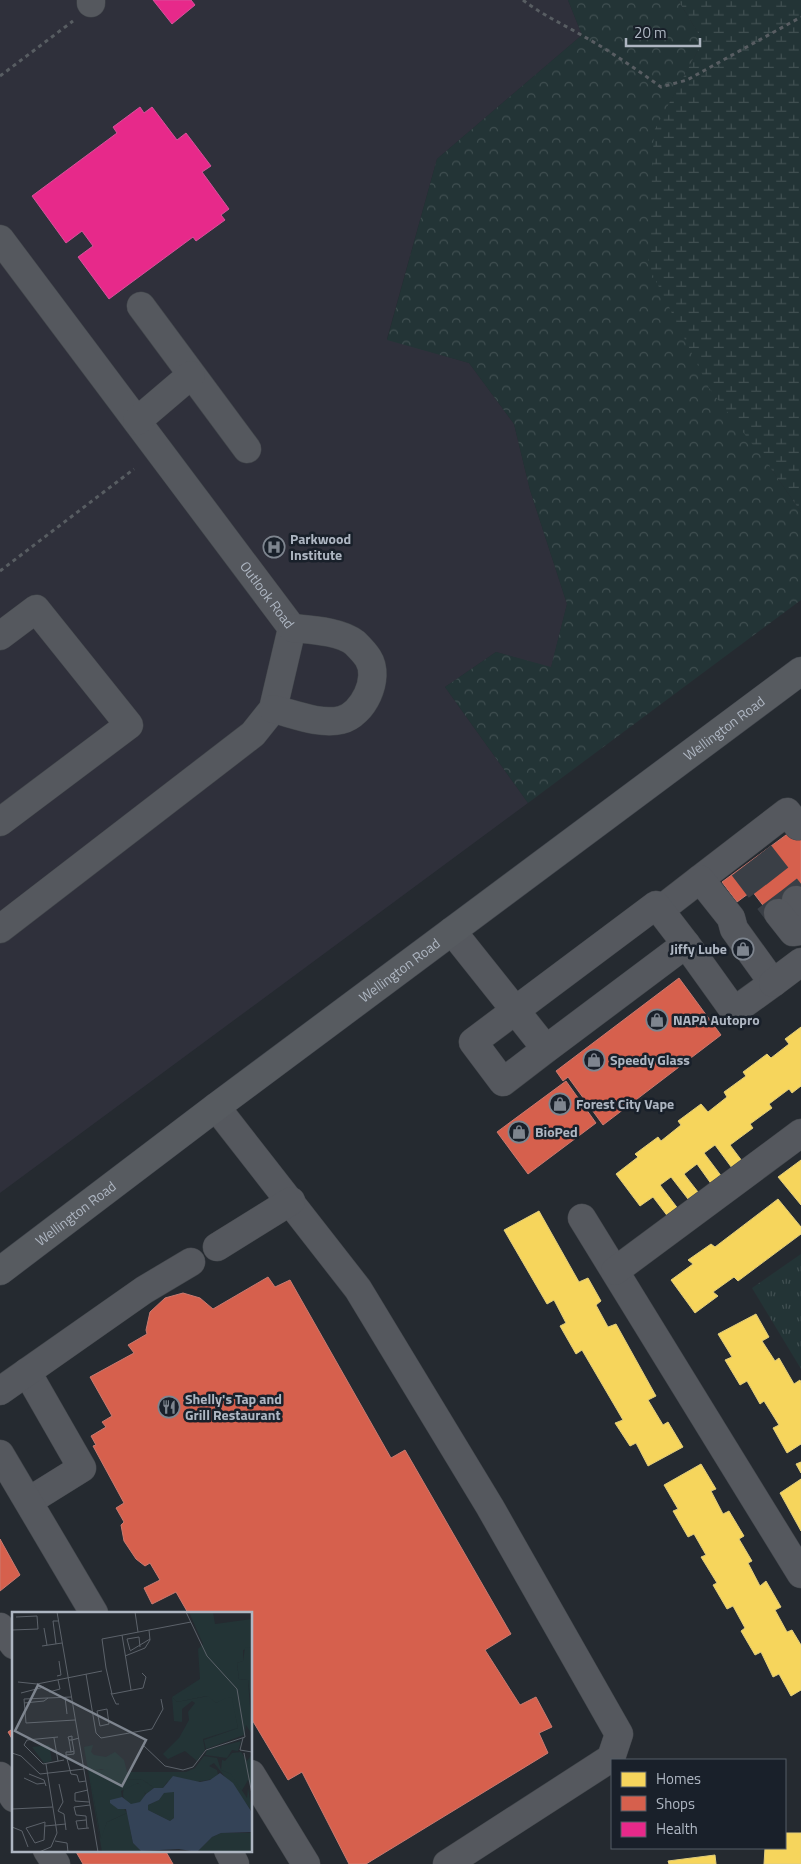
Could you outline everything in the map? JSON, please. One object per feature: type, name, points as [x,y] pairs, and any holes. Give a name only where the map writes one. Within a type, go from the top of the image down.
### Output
[{"type":"main road","name":"Wellington Road","points":[[0,1272],[216,1107],[801,671]]},
{"type":"lane","name":"Outlook Road","points":[[0,239],[292,628],[273,709],[253,734],[0,929]]},
{"type":"lane","points":[[141,306],[247,449]]},
{"type":"lane","points":[[137,421],[191,375]]},
{"type":"lane","points":[[0,636],[36,609],[129,725],[0,822]]},
{"type":"lane","points":[[273,709],[326,722],[342,720],[359,710],[368,695],[372,676],[369,658],[354,642],[330,633],[292,628]]},
{"type":"lane","points":[[660,910],[696,882],[746,854],[787,812],[798,826]]},
{"type":"lane","points":[[696,882],[731,918],[719,918],[773,983]]},
{"type":"lane","points":[[686,944],[503,1082],[473,1042],[656,905],[686,944],[734,1011],[801,962]]},
{"type":"lane","points":[[792,906],[793,932],[801,931]]},
{"type":"lane","points":[[452,931],[546,1049]]},
{"type":"lane","points":[[216,1107],[358,1289],[490,1507],[619,1734],[611,1758],[447,1864]]},
{"type":"lane","points":[[615,1272],[801,1133]]},
{"type":"lane","points":[[218,1246],[291,1201]]},
{"type":"lane","points":[[582,1218],[801,1574]]},
{"type":"lane","points":[[0,1391],[144,1290],[191,1262]]},
{"type":"lane","points":[[27,1372],[82,1468],[29,1501]]},
{"type":"lane","points":[[0,1454],[93,1612]]},
{"type":"lane","points":[[0,1627],[12,1642]]},
{"type":"lane","points":[[0,1776],[12,1795]]},
{"type":"lane","points":[[252,1776],[306,1864]]},
{"type":"lane","points":[[48,1852],[56,1864]]},
{"type":"lane","points":[[229,1852],[235,1864]]},
{"type":"path","points":[[523,0],[537,11],[632,65],[662,87],[687,80],[801,17]]},
{"type":"path","points":[[0,76],[85,8]]},
{"type":"path","points":[[0,571],[134,469]]},
{"type":"shaded area","name":"Parkwood Institute","points":[[0,0],[568,0],[582,35],[437,159],[387,339],[469,363],[514,424],[530,490],[567,604],[551,668],[496,652],[445,687],[528,803],[0,1193]]},
{"type":"green space","points":[[568,0],[678,0],[703,41],[654,132],[772,470],[801,512],[801,600],[528,803],[445,687],[496,652],[551,667],[567,604],[530,490],[514,424],[469,363],[387,340],[437,159],[582,35]]},
{"type":"green space","points":[[678,0],[801,0],[801,512],[772,470],[709,388],[648,265],[654,131],[703,41]]},
{"type":"green space","points":[[801,1254],[801,1369],[752,1288]]},
{"type":"building: Homes","points":[[801,1027],[801,1086],[792,1093],[789,1089],[769,1104],[772,1108],[750,1124],[753,1128],[730,1145],[742,1161],[732,1168],[715,1145],[704,1153],[722,1177],[712,1185],[697,1164],[684,1174],[698,1192],[688,1199],[671,1177],[660,1185],[679,1210],[669,1218],[653,1197],[640,1206],[616,1174],[638,1157],[635,1154],[658,1137],[661,1141],[681,1125],[678,1121],[701,1104],[708,1112],[727,1097],[724,1092],[746,1076],[743,1072],[767,1054],[771,1058],[789,1044],[785,1039]]},
{"type":"building: Homes","points":[[801,1160],[801,1205],[778,1177]]},
{"type":"building: Homes","points":[[778,1199],[801,1227],[801,1234],[738,1281],[734,1277],[713,1292],[718,1296],[695,1313],[671,1280],[693,1264],[688,1260],[711,1244],[715,1247]]},
{"type":"building: Homes","points":[[539,1211],[579,1282],[588,1278],[601,1301],[596,1305],[608,1327],[616,1324],[656,1396],[648,1400],[663,1425],[668,1422],[683,1447],[648,1466],[636,1443],[630,1446],[615,1423],[623,1420],[582,1350],[576,1354],[560,1326],[566,1323],[554,1300],[547,1304],[504,1230]]},
{"type":"building: Homes","points":[[756,1314],[769,1337],[762,1341],[775,1361],[779,1358],[794,1384],[800,1380],[801,1383],[801,1444],[787,1453],[773,1428],[779,1425],[764,1401],[760,1404],[747,1381],[740,1385],[725,1360],[732,1357],[718,1334]]},
{"type":"building: Homes","points":[[801,1462],[801,1473],[796,1464]]},
{"type":"building: Homes","points":[[701,1464],[716,1489],[711,1491],[723,1514],[729,1511],[744,1536],[739,1539],[752,1561],[748,1563],[760,1586],[766,1581],[781,1607],[775,1610],[787,1632],[792,1630],[801,1645],[801,1690],[791,1696],[779,1674],[773,1677],[761,1652],[755,1655],[741,1631],[745,1628],[733,1606],[727,1609],[713,1585],[717,1583],[701,1557],[706,1555],[694,1534],[688,1537],[673,1511],[678,1509],[664,1485]]},
{"type":"building: Homes","points":[[801,1479],[801,1531],[780,1493]]},
{"type":"building: Homes","points":[[786,1833],[801,1833],[801,1864],[764,1864],[765,1849],[786,1849]]},
{"type":"building: Homes","points":[[715,1855],[716,1864],[669,1864],[668,1861]]},
{"type":"building: Shops","points":[[801,824],[801,896],[772,917],[752,891],[737,902],[722,882]]},
{"type":"building: Shops","points":[[679,978],[721,1035],[603,1125],[568,1077],[563,1081],[556,1071]]},
{"type":"building: Shops","points":[[566,1081],[596,1123],[528,1174],[497,1132]]},
{"type":"building: Shops","points":[[268,1277],[275,1287],[290,1280],[391,1458],[405,1450],[511,1634],[485,1650],[520,1705],[536,1697],[552,1727],[539,1733],[548,1753],[366,1864],[349,1864],[302,1772],[288,1780],[252,1720],[252,1612],[187,1612],[176,1592],[152,1604],[144,1588],[160,1580],[150,1563],[145,1566],[136,1559],[124,1541],[121,1525],[124,1522],[116,1508],[124,1503],[93,1446],[96,1445],[91,1436],[106,1427],[102,1422],[112,1416],[90,1377],[134,1353],[128,1345],[147,1334],[146,1330],[150,1312],[165,1298],[183,1293],[200,1298],[213,1309]]},
{"type":"building: Shops","points":[[0,1539],[20,1575],[0,1591]]},
{"type":"building: Shops","points":[[12,1729],[12,1739],[8,1732]]},
{"type":"building: Shops","points":[[76,1852],[166,1852],[173,1864],[83,1864]]},
{"type":"building: Health","points":[[153,0],[191,0],[195,5],[172,24]]},
{"type":"building: Health","points":[[140,107],[144,113],[152,107],[177,140],[186,133],[211,166],[202,172],[229,209],[221,215],[225,220],[196,241],[193,237],[109,299],[78,257],[93,246],[82,231],[66,243],[32,196],[117,133],[113,127]]},
{"type":"tunnel","points":[[760,854],[796,900]]},
{"type":"tunnel","points":[[743,867],[778,913]]},
{"type":"place","name":"Parkwood Institute","points":[[274,547]]},
{"type":"place","name":"Jiffy Lube","points":[[743,949]]},
{"type":"place","name":"NAPA Autopro","points":[[657,1020]]},
{"type":"place","name":"Speedy Glass","points":[[594,1060]]},
{"type":"place","name":"Forest City Vape","points":[[560,1104]]},
{"type":"place","name":"BioPed","points":[[519,1132]]},
{"type":"place","name":"Shelly's Tap and Grill Restaurant","points":[[169,1407]]}]
